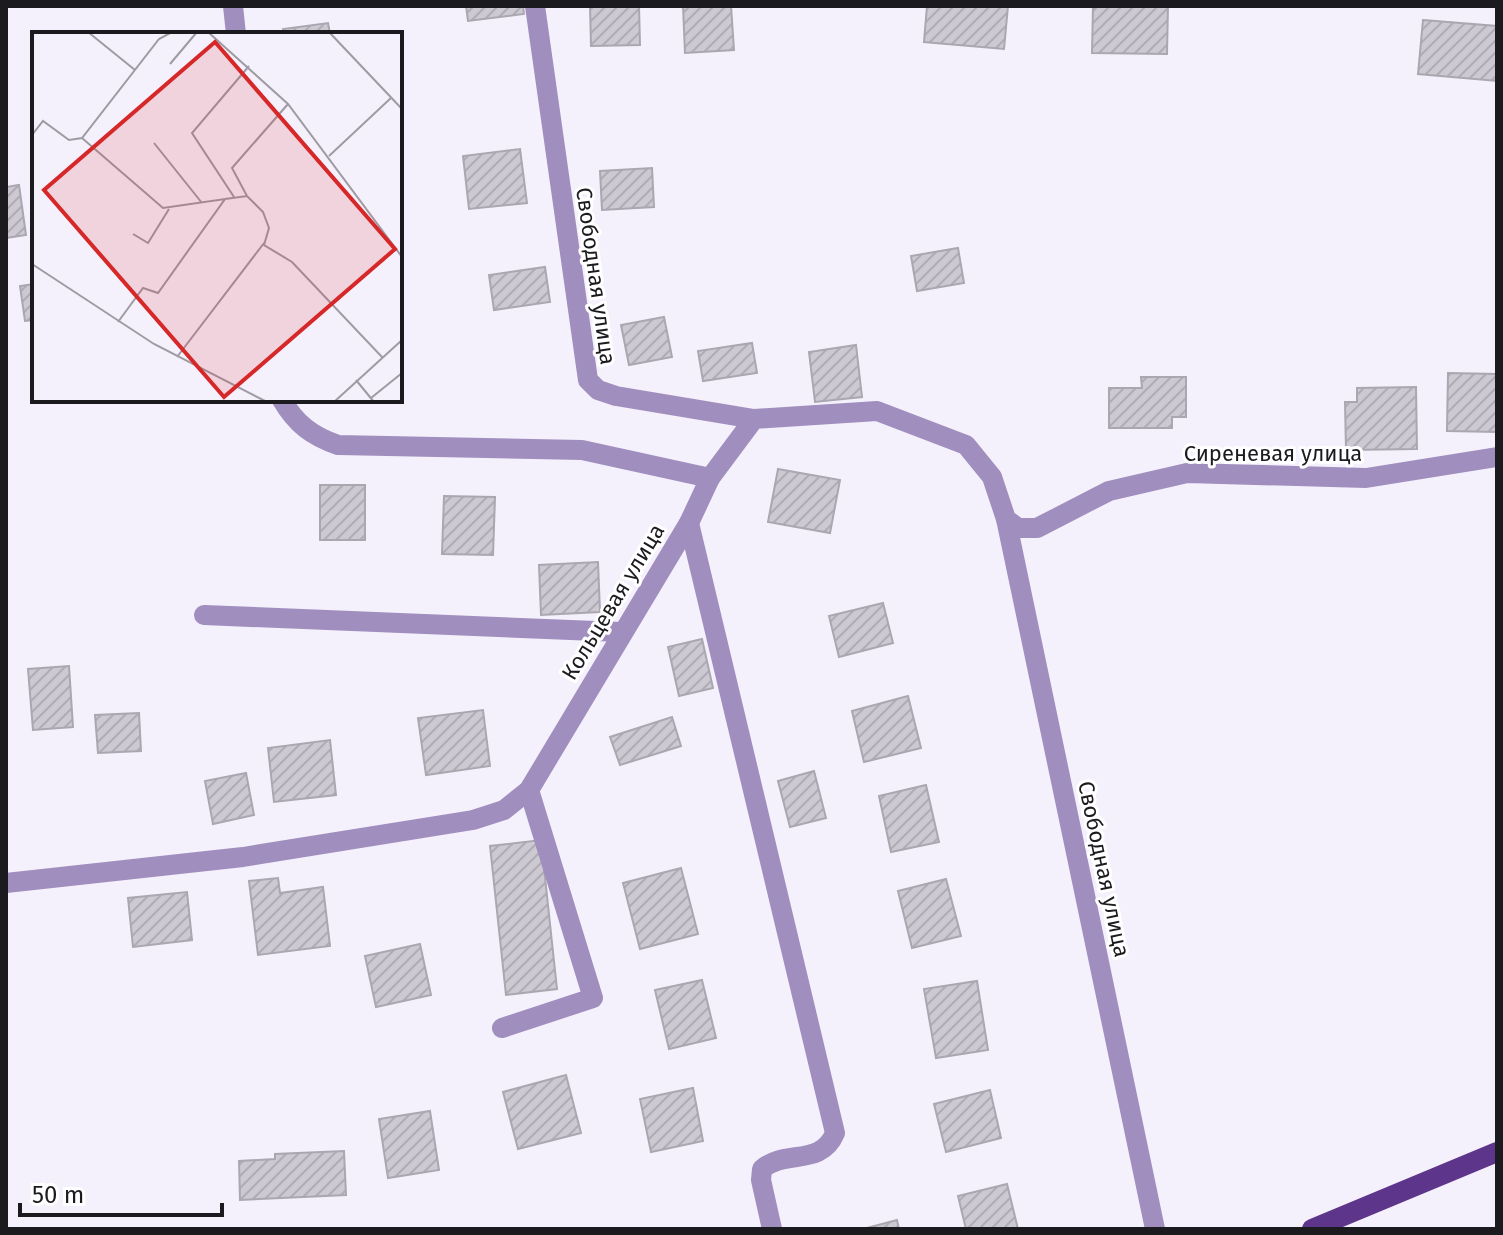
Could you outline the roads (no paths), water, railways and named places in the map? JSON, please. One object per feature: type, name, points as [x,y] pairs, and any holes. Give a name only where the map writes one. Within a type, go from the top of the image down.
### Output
[{"type":"main road","points":[[1312,1229],[1497,1152]]},
{"type":"street","points":[[233,6],[236,32]]},
{"type":"street","name":"Свободная улица","points":[[535,6],[588,380],[598,390],[616,396],[754,419]]},
{"type":"street","points":[[283,402],[297,422],[316,438],[338,445],[582,450],[710,478]]},
{"type":"street","points":[[689,523],[710,478],[754,419],[877,411],[966,445],[992,477],[1006,519]]},
{"type":"street","name":"Сиреневая улица","points":[[1006,519],[1018,528],[1037,528],[1109,491],[1187,473],[1366,478],[1497,457]]},
{"type":"street","name":"Свободная улица","points":[[1006,519],[1155,1229]]},
{"type":"street","name":"Кольцевая улица","points":[[6,883],[243,857],[473,820],[504,810],[529,790],[689,523]]},
{"type":"street","name":"Кольцевая улица","points":[[689,523],[835,1133],[830,1146],[821,1153],[770,1162],[762,1169],[772,1229]]},
{"type":"street","points":[[204,615],[621,632]]},
{"type":"street","points":[[502,1028],[593,998],[529,790]]}]
